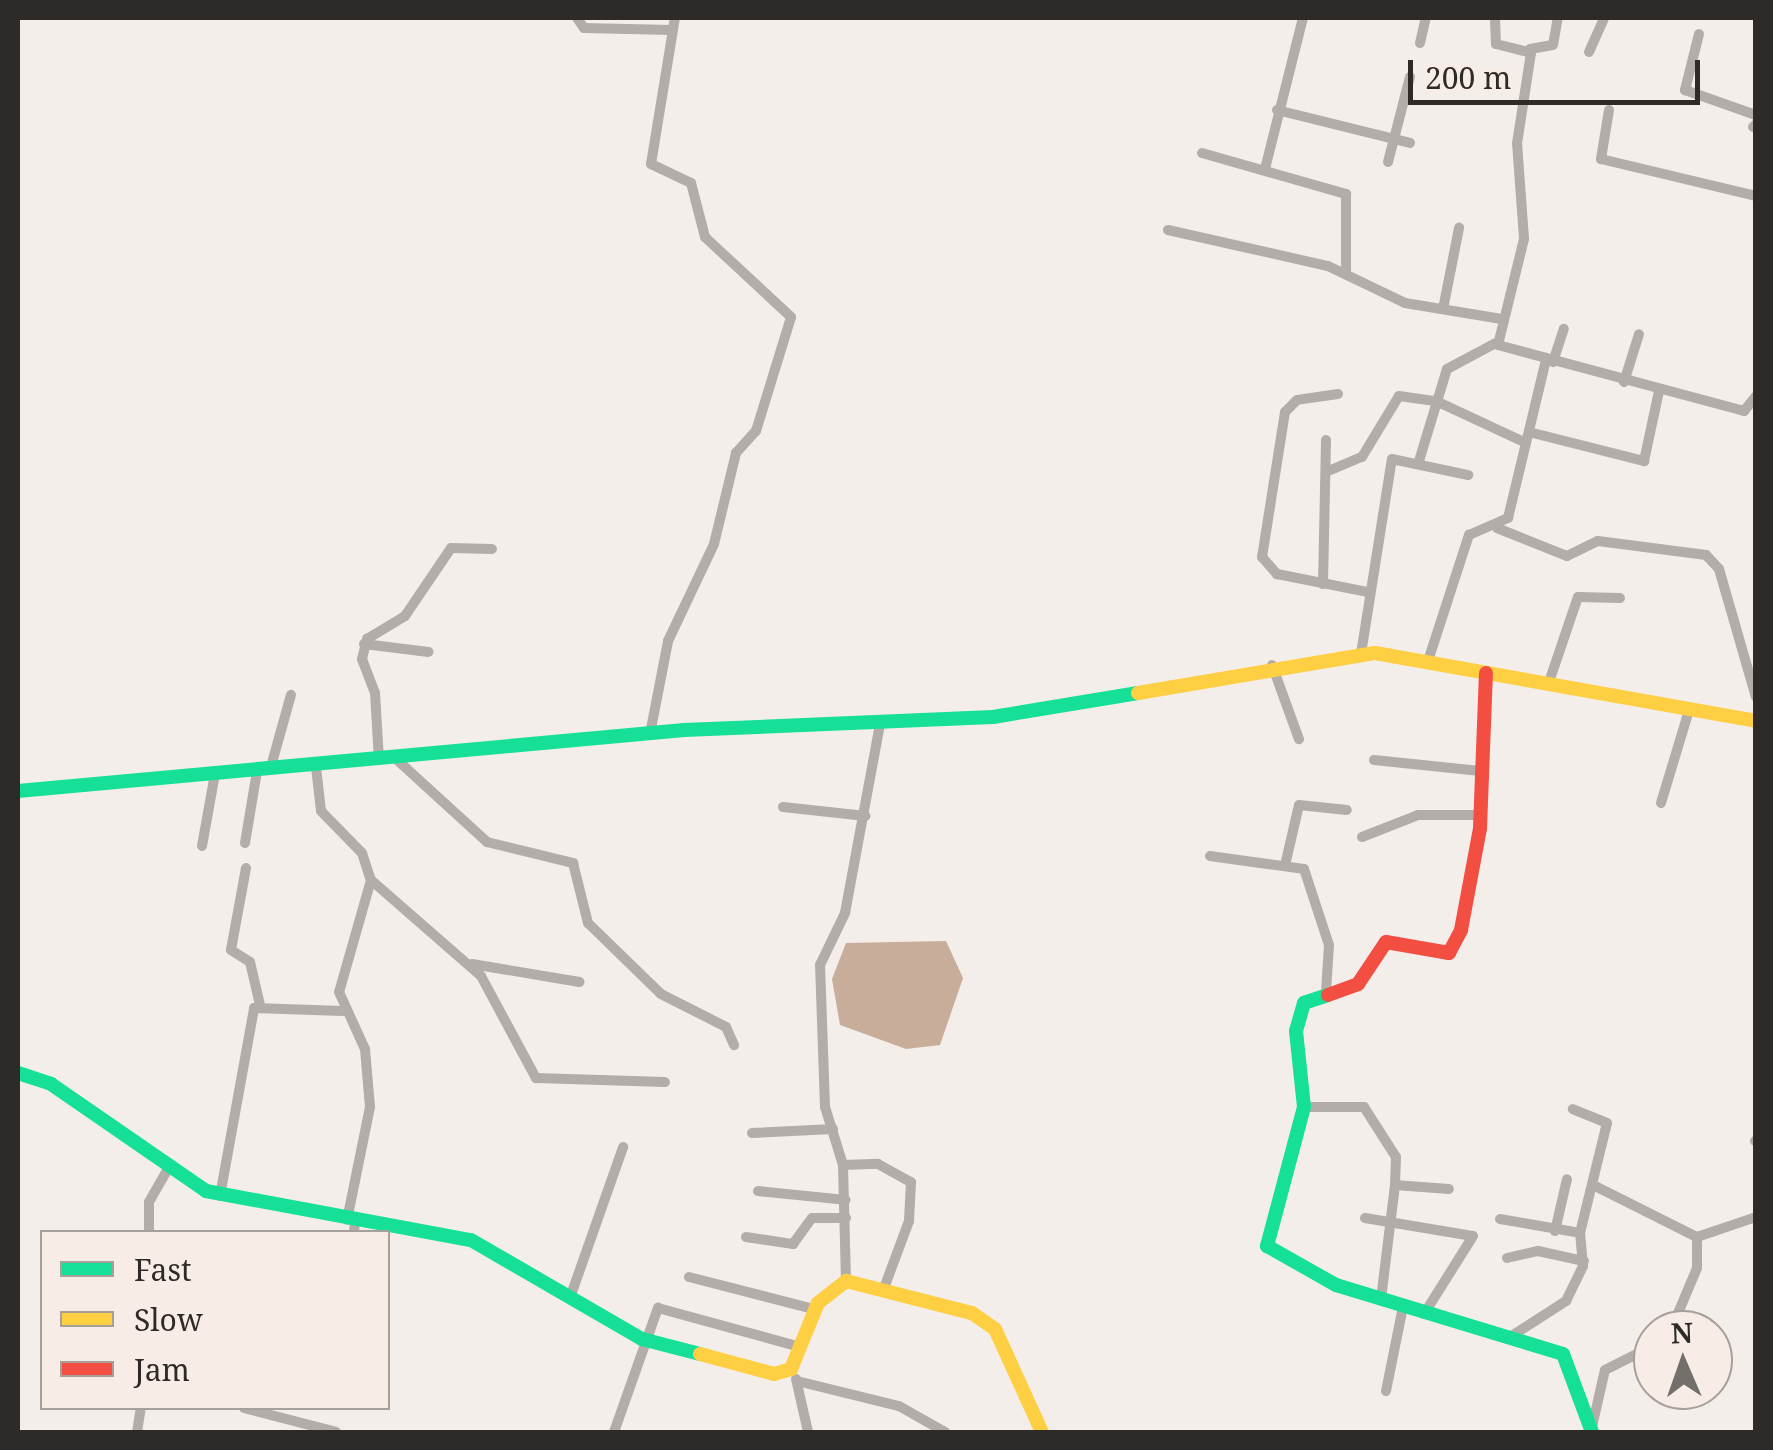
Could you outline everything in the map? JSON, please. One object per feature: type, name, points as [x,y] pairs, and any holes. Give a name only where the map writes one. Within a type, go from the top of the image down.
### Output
[{"type":"street","points":[[577,18],[584,28],[672,30]]},
{"type":"street","points":[[650,734],[672,628],[714,544],[736,452],[756,432],[791,317],[705,237],[691,183],[651,164],[676,18]]},
{"type":"street","points":[[1266,170],[1277,110],[1303,18]]},
{"type":"street","points":[[1420,43],[1426,18]]},
{"type":"street","points":[[1495,18],[1496,44],[1530,49],[1553,46],[1558,18]]},
{"type":"street","points":[[1589,52],[1604,18]]},
{"type":"street","points":[[1699,34],[1685,90],[1755,122]]},
{"type":"street","points":[[1496,343],[1524,239],[1517,143],[1530,49]]},
{"type":"street","points":[[1388,162],[1410,77]]},
{"type":"street","points":[[1277,110],[1410,143]]},
{"type":"street","points":[[1609,110],[1601,159],[1756,196]]},
{"type":"street","points":[[1202,153],[1346,194],[1346,272]]},
{"type":"street","points":[[1443,310],[1459,228]]},
{"type":"street","points":[[1168,230],[1346,272],[1386,297],[1502,319]]},
{"type":"street","points":[[1428,662],[1469,535],[1496,528],[1508,518],[1549,361],[1564,329]]},
{"type":"street","points":[[1624,382],[1639,334]]},
{"type":"street","points":[[1419,461],[1448,369],[1496,343],[1624,382],[1744,410],[1756,396]]},
{"type":"street","points":[[1326,472],[1362,457],[1396,398],[1436,401],[1527,438],[1644,461],[1658,391]]},
{"type":"street","points":[[1270,571],[1262,557],[1282,419],[1297,400],[1338,394]]},
{"type":"street","points":[[1323,584],[1326,440]]},
{"type":"street","points":[[1361,654],[1390,464],[1396,456],[1468,474]]},
{"type":"street","points":[[1496,528],[1567,556],[1598,542],[1706,555],[1719,569],[1756,697]]},
{"type":"street","points":[[364,644],[405,616],[451,548],[492,549]]},
{"type":"street","points":[[1255,567],[1368,592]]},
{"type":"street","points":[[1548,685],[1578,597],[1620,598]]},
{"type":"street","points":[[364,644],[429,652]]},
{"type":"street","points":[[364,644],[379,760]]},
{"type":"street","points":[[18,791],[650,734],[993,717],[1272,664],[1361,654],[1428,662],[1756,721]]},
{"type":"street","points":[[1272,664],[1299,739]]},
{"type":"street","points":[[1486,673],[1480,814],[1468,909],[1450,952],[1389,940],[1358,984],[1326,992],[1298,1018],[1304,1107],[1267,1246],[1381,1299],[1562,1354],[1592,1430]]},
{"type":"street","points":[[245,844],[264,770],[290,695]]},
{"type":"street","points":[[1661,803],[1689,710]]},
{"type":"street","points":[[808,1432],[794,1375],[801,1347],[814,1309],[846,1281],[846,1200],[843,1165],[832,1130],[820,965],[845,913],[880,724]]},
{"type":"street","points":[[395,758],[487,842],[573,863],[588,923],[661,994],[726,1027],[734,1045]]},
{"type":"street","points":[[1374,760],[1480,771]]},
{"type":"street","points":[[316,767],[321,811],[362,853],[372,880],[471,964],[536,1078],[665,1082]]},
{"type":"street","points":[[202,846],[215,774]]},
{"type":"street","points":[[1286,862],[1299,805],[1347,810]]},
{"type":"street","points":[[783,807],[866,816]]},
{"type":"street","points":[[1362,837],[1418,816],[1480,814]]},
{"type":"street","points":[[1210,856],[1286,862],[1307,874],[1328,943],[1326,992]]},
{"type":"street","points":[[220,1197],[260,1005],[250,962],[230,950],[246,868]]},
{"type":"street","points":[[352,1225],[370,1108],[365,1050],[343,1010],[344,961],[372,880]]},
{"type":"street","points":[[471,964],[580,982]]},
{"type":"street","points":[[260,1005],[343,1010]]},
{"type":"street","points":[[18,1073],[52,1084],[169,1167],[220,1197],[352,1225],[471,1240],[642,1339],[774,1374],[794,1375],[899,1406],[945,1432]]},
{"type":"street","points":[[1304,1107],[1364,1107],[1396,1157],[1381,1299]]},
{"type":"street","points":[[1510,1337],[1566,1301],[1584,1260],[1580,1233],[1607,1123],[1573,1109]]},
{"type":"street","points":[[752,1133],[832,1130]]},
{"type":"street","points":[[571,1295],[622,1147]]},
{"type":"street","points":[[843,1165],[878,1164],[912,1182],[909,1221],[883,1291]]},
{"type":"street","points":[[148,1230],[149,1202],[169,1167]]},
{"type":"street","points":[[1555,1232],[1567,1179]]},
{"type":"street","points":[[1396,1185],[1449,1189]]},
{"type":"street","points":[[1592,1185],[1697,1237],[1756,1217]]},
{"type":"street","points":[[758,1192],[846,1200]]},
{"type":"street","points":[[746,1237],[793,1244],[812,1218],[846,1218]]},
{"type":"street","points":[[1365,1218],[1473,1236],[1424,1314]]},
{"type":"street","points":[[1500,1219],[1555,1232],[1580,1233]]},
{"type":"street","points":[[1679,1310],[1697,1268],[1697,1237]]},
{"type":"street","points":[[1507,1258],[1538,1251],[1584,1260]]},
{"type":"street","points":[[690,1277],[814,1309]]},
{"type":"street","points":[[846,1281],[990,1323],[1042,1432]]},
{"type":"street","points":[[614,1432],[654,1312],[668,1307],[801,1347]]},
{"type":"street","points":[[1386,1391],[1403,1307]]},
{"type":"street","points":[[1592,1430],[1605,1370],[1633,1356]]},
{"type":"street","points":[[252,1410],[336,1432]]},
{"type":"shaded area","points":[[946,941],[963,978],[940,1045],[906,1049],[840,1025],[832,979],[846,943]]},
{"type":"traffic: fast","points":[[18,791],[684,730],[993,717],[1138,693]]},
{"type":"traffic: fast","points":[[1328,995],[1304,1003],[1296,1031],[1304,1107],[1267,1246],[1336,1285],[1563,1354],[1592,1432]]},
{"type":"traffic: fast","points":[[18,1073],[51,1084],[206,1191],[471,1240],[642,1339],[700,1354]]},
{"type":"traffic: slow","points":[[1138,693],[1375,653],[1756,721]]},
{"type":"traffic: slow","points":[[700,1354],[774,1374],[791,1369],[818,1303],[846,1281],[972,1313],[995,1329],[1042,1432]]},
{"type":"traffic: jam","points":[[1328,995],[1358,984],[1386,942],[1449,953],[1461,930],[1480,828],[1486,673]]}]
